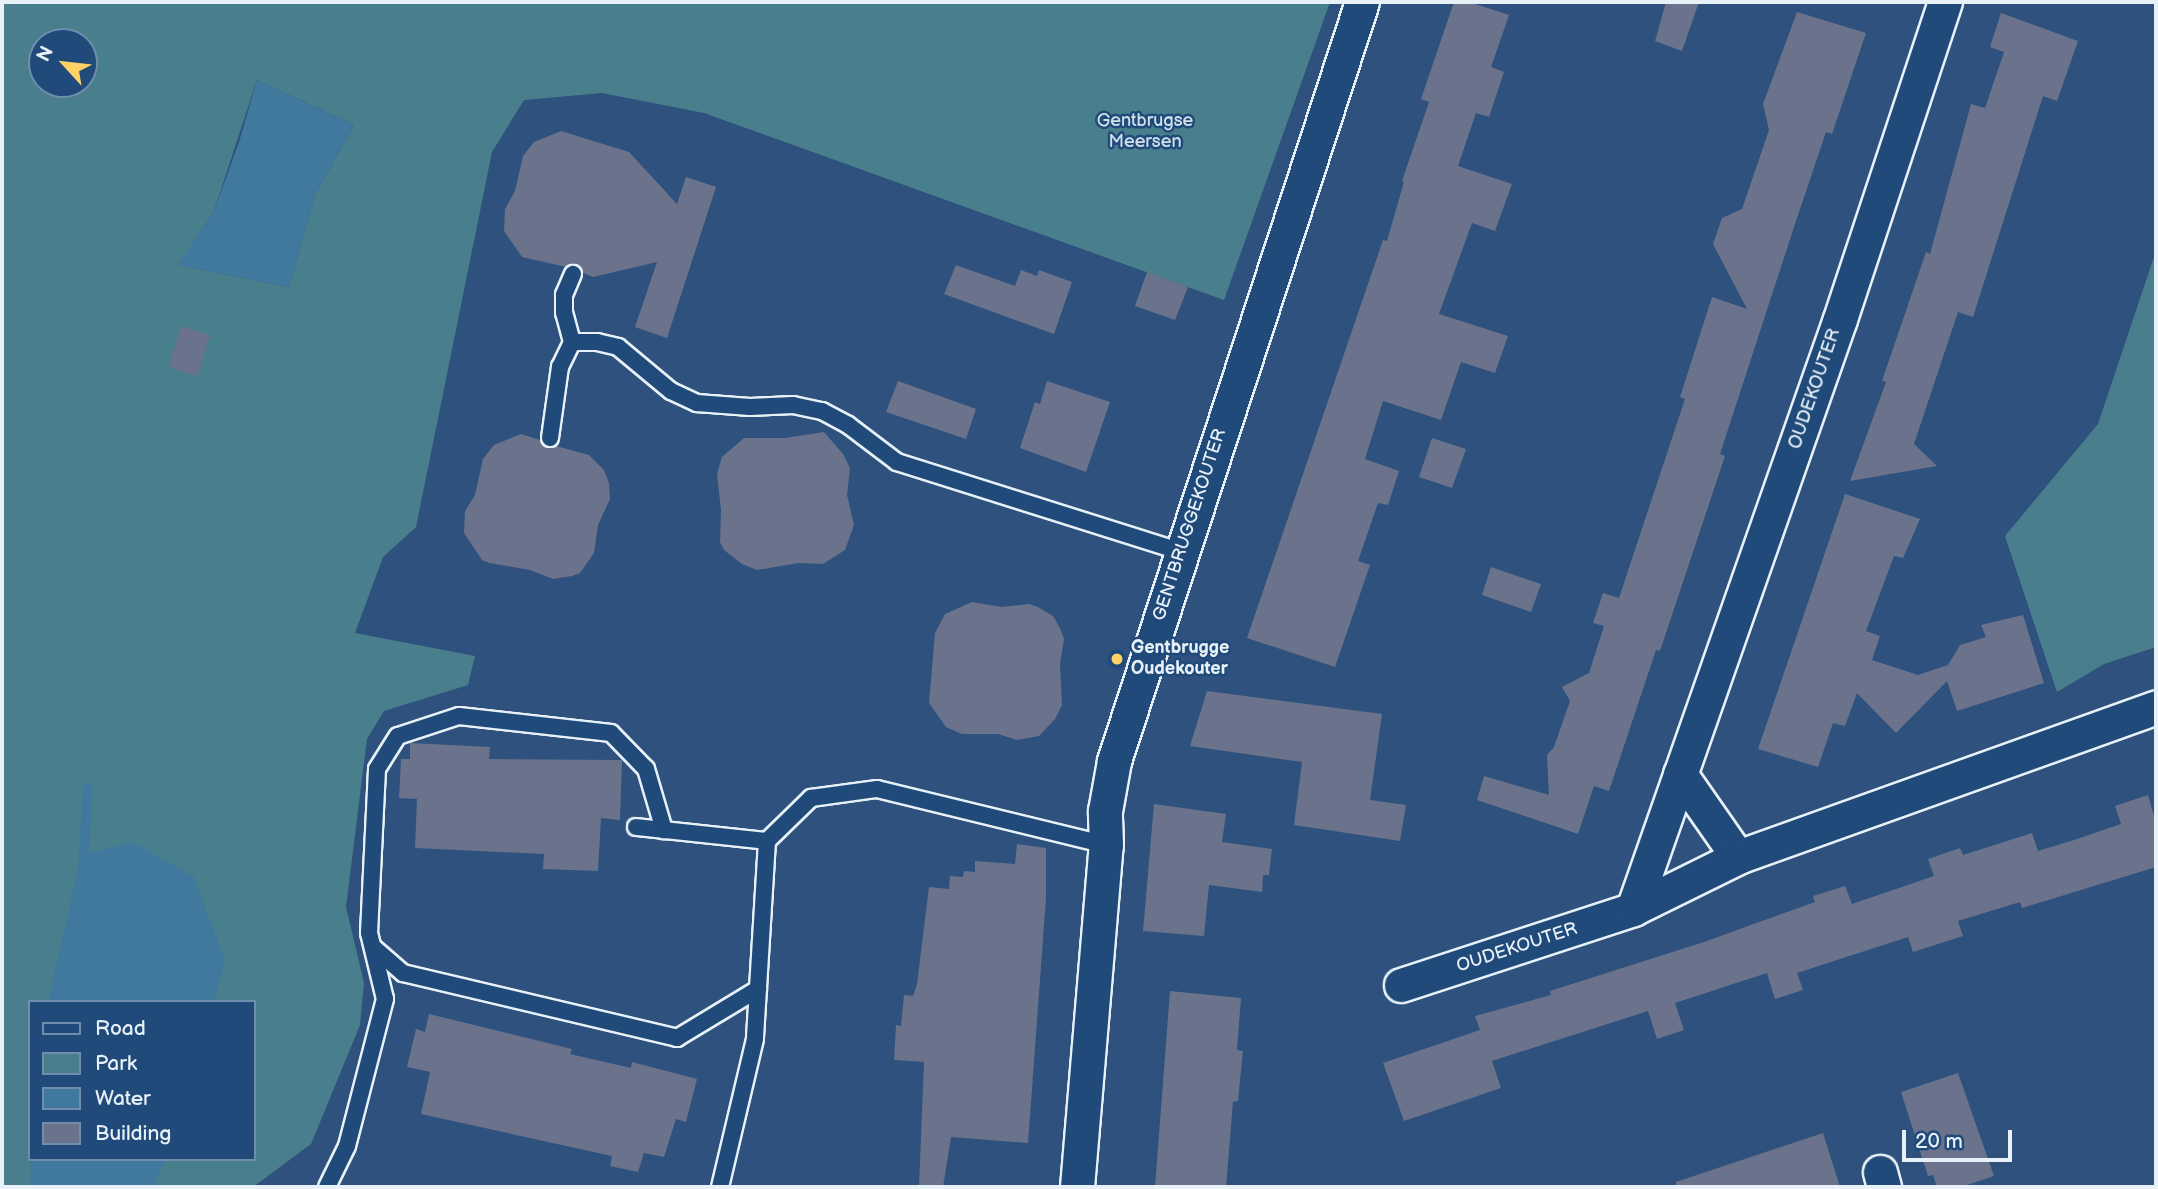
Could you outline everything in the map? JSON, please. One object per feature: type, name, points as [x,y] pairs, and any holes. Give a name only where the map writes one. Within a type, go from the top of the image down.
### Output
[{"type":"street","name":"GENTBRUGGEKOUTER","points":[[1077,1187],[1107,845],[1105,811],[1114,761],[1362,2]]},
{"type":"street","name":"OUDEKOUTER","points":[[1633,909],[1840,319],[1945,2]]},
{"type":"street","name":"OUDEKOUTER","points":[[1401,985],[1633,909],[1738,857],[2156,707]]},
{"type":"street","points":[[1680,774],[1738,857]]},
{"type":"lane","points":[[550,438],[560,367],[572,342],[564,313],[564,295],[573,274]]},
{"type":"lane","points":[[572,342],[597,342],[618,347],[671,391],[697,403],[750,407],[793,405],[822,411],[848,425],[897,462],[1182,552]]},
{"type":"lane","points":[[327,1187],[346,1146],[385,999],[369,933],[377,769],[398,736],[459,716],[611,733],[646,769],[664,830]]},
{"type":"lane","points":[[720,1187],[755,1039],[767,841],[811,798],[877,789],[1107,845]]},
{"type":"lane","points":[[636,827],[767,841]]},
{"type":"lane","points":[[373,947],[403,973],[677,1038],[758,989]]},
{"type":"green space","name":"Gentbrugse Meersen","points":[[2,2],[1330,2],[1224,300],[704,113],[602,93],[524,100],[492,152],[416,527],[383,557],[355,633],[475,656],[468,685],[384,711],[367,739],[346,907],[364,983],[360,1025],[311,1144],[253,1187],[2,1187]],"holes":[[[257,80],[354,125],[315,194],[289,287],[179,265],[214,211]]]},
{"type":"green space","points":[[2156,251],[2156,647],[2104,664],[2057,692],[2005,536],[2098,424]]},
{"type":"water","points":[[257,80],[354,125],[315,194],[289,287],[178,265],[214,211],[239,142]]},
{"type":"water","points":[[132,842],[194,877],[225,961],[215,1000],[48,1000],[81,856]]},
{"type":"water","points":[[31,1161],[167,1161],[161,1168],[154,1187],[30,1187]]},
{"type":"building","points":[[1454,2],[1469,2],[1509,15],[1491,67],[1504,72],[1489,117],[1476,113],[1458,166],[1512,184],[1495,231],[1472,223],[1439,314],[1508,336],[1495,373],[1461,362],[1441,420],[1383,401],[1365,459],[1399,471],[1388,505],[1378,503],[1358,561],[1370,565],[1335,667],[1247,638],[1383,240],[1387,241],[1404,182],[1402,181],[1429,102],[1421,99]]},
{"type":"building","points":[[1666,2],[1699,2],[1682,51],[1655,41]]},
{"type":"building","points":[[1797,12],[1866,33],[1832,134],[1826,132],[1795,224],[1720,454],[1725,456],[1660,651],[1656,650],[1609,791],[1594,786],[1578,834],[1477,800],[1484,776],[1549,795],[1547,755],[1554,747],[1570,701],[1562,687],[1589,673],[1604,626],[1593,623],[1603,593],[1619,598],[1685,399],[1680,397],[1712,297],[1747,309],[1713,244],[1722,218],[1742,209],[1769,130],[1763,104]]},
{"type":"building","points":[[2001,13],[2078,41],[2057,101],[2043,96],[1973,317],[1958,312],[1914,444],[1937,466],[1850,481],[1886,382],[1882,381],[1926,252],[1930,254],[1971,104],[1985,108],[2004,52],[1990,47]]},
{"type":"building","points":[[561,131],[629,152],[677,204],[686,177],[716,187],[667,338],[635,327],[657,262],[593,277],[583,273],[576,264],[566,267],[522,257],[504,231],[505,209],[515,191],[523,156],[534,142]]},
{"type":"building","points":[[956,265],[1015,286],[1021,270],[1037,276],[1039,270],[1072,282],[1054,334],[944,294]]},
{"type":"building","points":[[1147,272],[1188,287],[1175,320],[1135,306]]},
{"type":"building","points":[[181,326],[210,335],[197,376],[169,367]]},
{"type":"building","points":[[898,381],[976,409],[966,439],[886,412]]},
{"type":"building","points":[[1047,381],[1110,402],[1086,472],[1020,448],[1035,402],[1040,404]]},
{"type":"building","points":[[824,432],[843,454],[850,468],[847,495],[854,525],[845,550],[823,564],[799,563],[757,570],[742,564],[724,550],[720,542],[721,510],[717,474],[722,457],[744,438],[785,438]]},
{"type":"building","points":[[521,434],[540,440],[548,448],[556,446],[589,455],[604,470],[609,483],[610,499],[598,525],[594,553],[580,573],[553,579],[530,570],[489,563],[482,560],[464,533],[465,511],[475,495],[483,459],[494,445]]},
{"type":"building","points":[[1432,438],[1466,449],[1452,488],[1419,477]]},
{"type":"building","points":[[1845,494],[1920,519],[1903,558],[1894,556],[1866,631],[1880,636],[1872,660],[1918,675],[1948,665],[1960,645],[1986,637],[1981,625],[2023,615],[2044,683],[1957,711],[1947,681],[1896,733],[1857,693],[1845,726],[1833,723],[1818,767],[1758,749]]},
{"type":"building","points":[[1491,567],[1541,584],[1531,612],[1482,595]]},
{"type":"building","points":[[972,602],[1001,607],[1029,604],[1053,616],[1060,628],[1064,639],[1060,664],[1062,705],[1055,719],[1039,736],[1017,740],[998,734],[962,734],[946,727],[929,703],[935,633],[945,614]]},
{"type":"building","points":[[1207,691],[1382,714],[1370,800],[1406,805],[1400,841],[1294,825],[1302,762],[1190,746]]},
{"type":"building","points":[[410,743],[490,747],[489,759],[622,760],[620,820],[601,818],[598,871],[543,869],[544,854],[415,848],[417,799],[399,798],[401,759],[410,759]]},
{"type":"building","points":[[2148,795],[2156,823],[2156,867],[2022,908],[2020,902],[1958,921],[1963,936],[1913,952],[1908,937],[1797,973],[1803,990],[1775,999],[1767,973],[1675,1003],[1684,1030],[1657,1039],[1648,1011],[1492,1061],[1501,1088],[1404,1121],[1383,1063],[1480,1030],[1475,1016],[1551,995],[1550,991],[1704,942],[1815,902],[1813,896],[1845,886],[1852,904],[1934,876],[1928,859],[1960,848],[1963,855],[2032,833],[2038,851],[2074,840],[2121,824],[2115,806]]},
{"type":"building","points":[[1154,804],[1226,814],[1222,842],[1272,849],[1269,875],[1263,875],[1262,892],[1209,885],[1204,936],[1143,931]]},
{"type":"building","points":[[1017,844],[1046,848],[1046,898],[1028,1143],[951,1137],[943,1187],[919,1187],[924,1062],[894,1060],[896,1025],[901,1026],[904,995],[913,996],[917,984],[929,887],[949,889],[950,876],[963,877],[964,871],[975,872],[975,861],[1015,864]]},
{"type":"building","points":[[1170,991],[1241,998],[1237,1050],[1243,1051],[1238,1101],[1233,1102],[1226,1187],[1155,1187]]},
{"type":"building","points":[[429,1014],[572,1049],[570,1054],[631,1068],[632,1062],[697,1079],[686,1122],[676,1119],[664,1157],[644,1153],[638,1172],[610,1166],[612,1156],[421,1114],[430,1072],[407,1067],[416,1029],[425,1032]]},
{"type":"building","points":[[1958,1073],[1994,1176],[1961,1187],[1937,1187],[1933,1175],[1928,1176],[1901,1092]]},
{"type":"building","points":[[1823,1133],[1840,1187],[1676,1187],[1676,1182]]},
{"type":"waterway","points":[[83,869],[88,788]]},
{"type":"place","name":"Gentbrugge Oudekouter","points":[[1117,659]]}]
